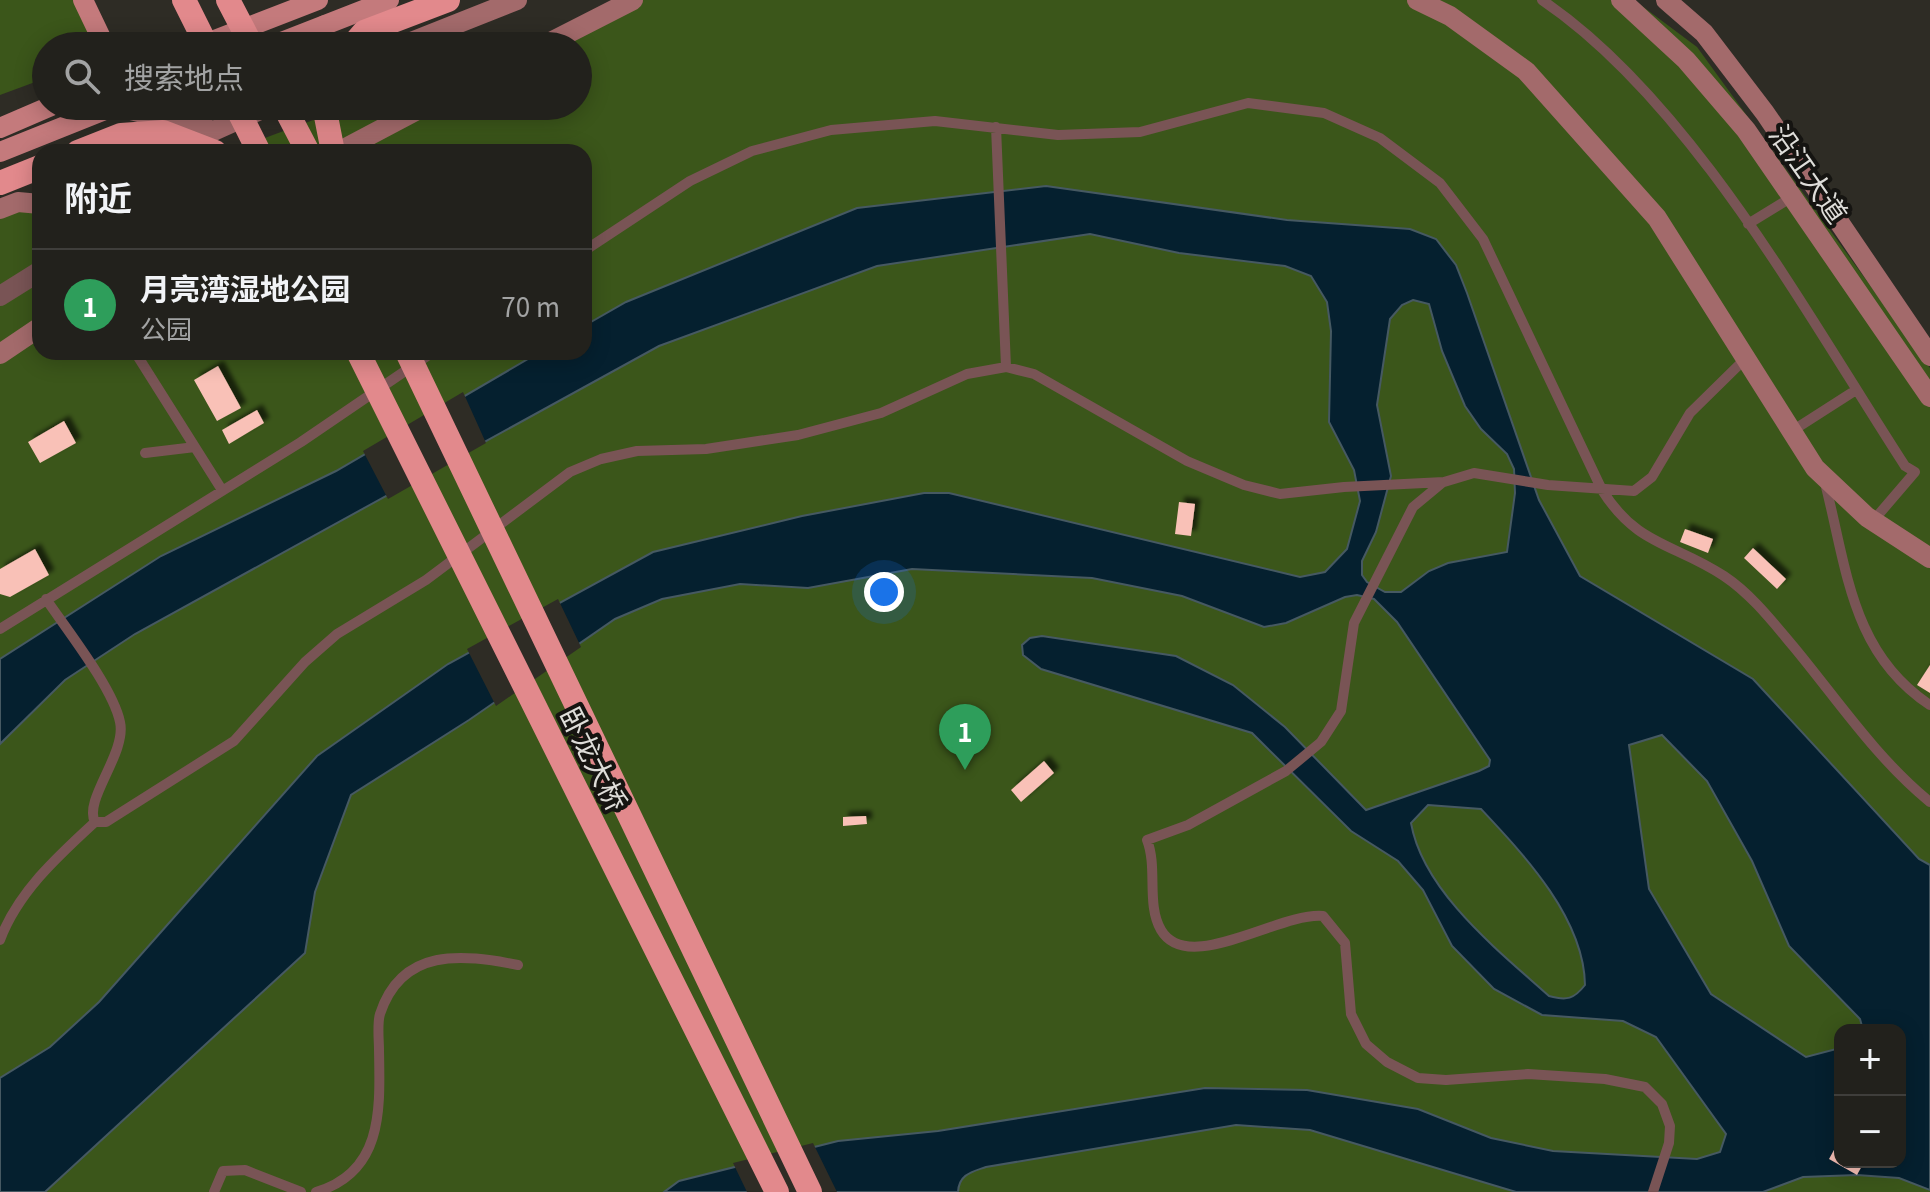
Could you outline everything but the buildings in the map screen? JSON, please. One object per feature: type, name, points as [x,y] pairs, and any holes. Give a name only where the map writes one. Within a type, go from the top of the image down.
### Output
[{"type":"highway","points":[[184,0],[200,32]]},
{"type":"highway","points":[[228,0],[245,32]]},
{"type":"highway","points":[[364,32],[448,0]]},
{"type":"highway","points":[[243,120],[255,144]]},
{"type":"highway","points":[[291,120],[304,144]]},
{"type":"highway","points":[[327,120],[333,144]]},
{"type":"highway","points":[[98,144],[121,135],[163,132],[215,141]]},
{"type":"highway","points":[[0,183],[32,170]]},
{"type":"highway","name":"卧龙大桥","points":[[362,360],[777,1192]]},
{"type":"highway","name":"卧龙大桥","points":[[411,360],[810,1192]]},
{"type":"main road","points":[[83,0],[98,32]]},
{"type":"main road","points":[[307,32],[389,0]]},
{"type":"main road","points":[[234,32],[313,1]]},
{"type":"main road","points":[[0,128],[32,114]]},
{"type":"main road","points":[[0,152],[80,120]]},
{"type":"street","points":[[436,32],[517,0]]},
{"type":"street","points":[[1417,0],[1450,16],[1526,71],[1657,218],[1823,477],[1873,521],[1930,558]]},
{"type":"street","name":"沿江大道","points":[[1621,0],[1686,60],[1746,130],[1930,397]]},
{"type":"street","name":"沿江大道","points":[[1666,0],[1704,33],[1765,113],[1930,356]]},
{"type":"street","points":[[569,32],[625,2]]},
{"type":"street","points":[[324,32],[325,25]]},
{"type":"street","points":[[155,120],[215,141],[247,120]]},
{"type":"street","points":[[351,144],[398,120]]},
{"type":"street","points":[[9,206],[32,198]]},
{"type":"street","points":[[9,206],[32,205]]},
{"type":"street","points":[[0,296],[32,276]]},
{"type":"street","points":[[0,354],[32,332]]},
{"type":"lane","points":[[1542,0],[1609,56],[1661,110],[1748,224],[1905,466],[1915,472],[1873,521]]},
{"type":"lane","points":[[592,246],[690,181],[752,151],[831,130],[935,121],[1058,135],[1140,132],[1248,103],[1324,113],[1380,138],[1440,183],[1483,239],[1602,490],[1620,518],[1664,547],[1724,577],[1765,612],[1897,774],[1930,802]]},
{"type":"lane","points":[[996,127],[1006,367]]},
{"type":"lane","points":[[1748,224],[1792,197]]},
{"type":"lane","points":[[0,940],[19,901],[56,858],[95,822],[106,822],[234,741],[305,662],[337,634],[426,580],[570,472],[601,459],[637,451],[706,449],[798,435],[881,413],[967,374],[1006,367],[1034,374],[1187,461],[1244,485],[1280,494],[1444,482],[1474,473],[1548,485],[1634,491],[1652,477],[1690,413],[1746,358]]},
{"type":"lane","points":[[140,360],[222,490]]},
{"type":"lane","points":[[0,629],[301,442],[421,360]]},
{"type":"lane","points":[[1792,431],[1856,390]]},
{"type":"lane","points":[[145,453],[195,447]]},
{"type":"lane","points":[[1823,477],[1863,631],[1880,660],[1904,688],[1930,705]]},
{"type":"lane","points":[[1444,482],[1413,507],[1354,623],[1341,711],[1321,742],[1286,771],[1188,825],[1147,840],[1155,870],[1154,905],[1162,932],[1174,943],[1191,949],[1210,947],[1279,921],[1306,915],[1323,916],[1345,943],[1351,1014],[1366,1044],[1387,1062],[1418,1078],[1446,1080],[1528,1074],[1605,1079],[1645,1087],[1662,1104],[1670,1126],[1669,1143],[1653,1192]]},
{"type":"lane","points":[[46,599],[95,674],[121,723],[118,750],[93,806],[95,822]]},
{"type":"lane","points":[[316,1192],[334,1187],[364,1161],[380,1112],[379,1015],[397,981],[430,958],[479,957],[518,965]]},
{"type":"lane","points":[[214,1192],[223,1171],[245,1170],[301,1192]]},
{"type":"green space","points":[[0,0],[73,0],[89,32],[32,32],[32,83],[0,95]]},
{"type":"green space","points":[[633,0],[1634,0],[1697,47],[1930,368],[1930,1192],[0,1192],[0,209],[32,198],[32,360],[592,360],[592,144],[249,144],[313,120],[592,120],[592,32],[550,32]]},
{"type":"water","points":[[1046,186],[1287,220],[1410,229],[1436,239],[1456,265],[1539,500],[1580,576],[1753,679],[1919,859],[1930,865],[1930,1190],[1899,1178],[1857,1175],[1803,1177],[1763,1192],[1516,1192],[1310,1130],[1236,1125],[986,1167],[964,1177],[958,1192],[664,1192],[679,1181],[838,1141],[938,1131],[1205,1088],[1307,1090],[1418,1109],[1491,1138],[1553,1151],[1697,1159],[1720,1152],[1726,1134],[1656,1037],[1623,1021],[1542,1015],[1494,989],[1452,946],[1423,890],[1398,861],[1351,831],[1252,733],[1041,669],[1023,655],[1022,645],[1030,638],[1042,636],[1176,656],[1233,685],[1285,727],[1366,810],[1479,771],[1489,766],[1490,760],[1397,622],[1374,599],[1357,595],[1345,597],[1286,623],[1264,627],[1182,596],[1092,578],[912,569],[808,588],[740,584],[662,599],[615,619],[469,720],[351,795],[315,892],[305,953],[45,1192],[0,1192],[0,1078],[50,1047],[99,1002],[317,756],[448,664],[653,552],[802,516],[924,493],[949,493],[1300,577],[1325,572],[1347,549],[1360,501],[1354,470],[1329,422],[1331,331],[1327,302],[1311,276],[1285,266],[1179,253],[1090,234],[877,266],[659,346],[135,634],[65,680],[0,744],[0,659],[161,556],[336,471],[526,360],[592,360],[592,321],[626,302],[857,208]],"holes":[[[1413,300],[1429,304],[1442,351],[1465,406],[1481,429],[1507,454],[1514,469],[1515,493],[1507,552],[1448,563],[1429,571],[1401,592],[1385,592],[1367,582],[1362,575],[1362,561],[1376,532],[1391,476],[1377,405],[1390,319],[1402,305]],[[1662,735],[1707,781],[1752,861],[1789,946],[1860,1019],[1861,1024],[1906,1024],[1906,1168],[1834,1168],[1834,1050],[1806,1057],[1711,994],[1649,889],[1629,745]],[[1428,805],[1481,809],[1533,867],[1563,912],[1582,960],[1585,985],[1570,998],[1549,996],[1487,940],[1447,896],[1418,848],[1411,823]]]},
{"type":"pier","points":[[463,392],[486,443],[388,499],[363,451]]},
{"type":"pier","points":[[558,599],[581,647],[496,706],[467,649]]},
{"type":"pier","points":[[813,1143],[837,1192],[747,1192],[733,1163]]},
{"type":"place","name":"月亮湾湿地公园","points":[[965,770]]}]
